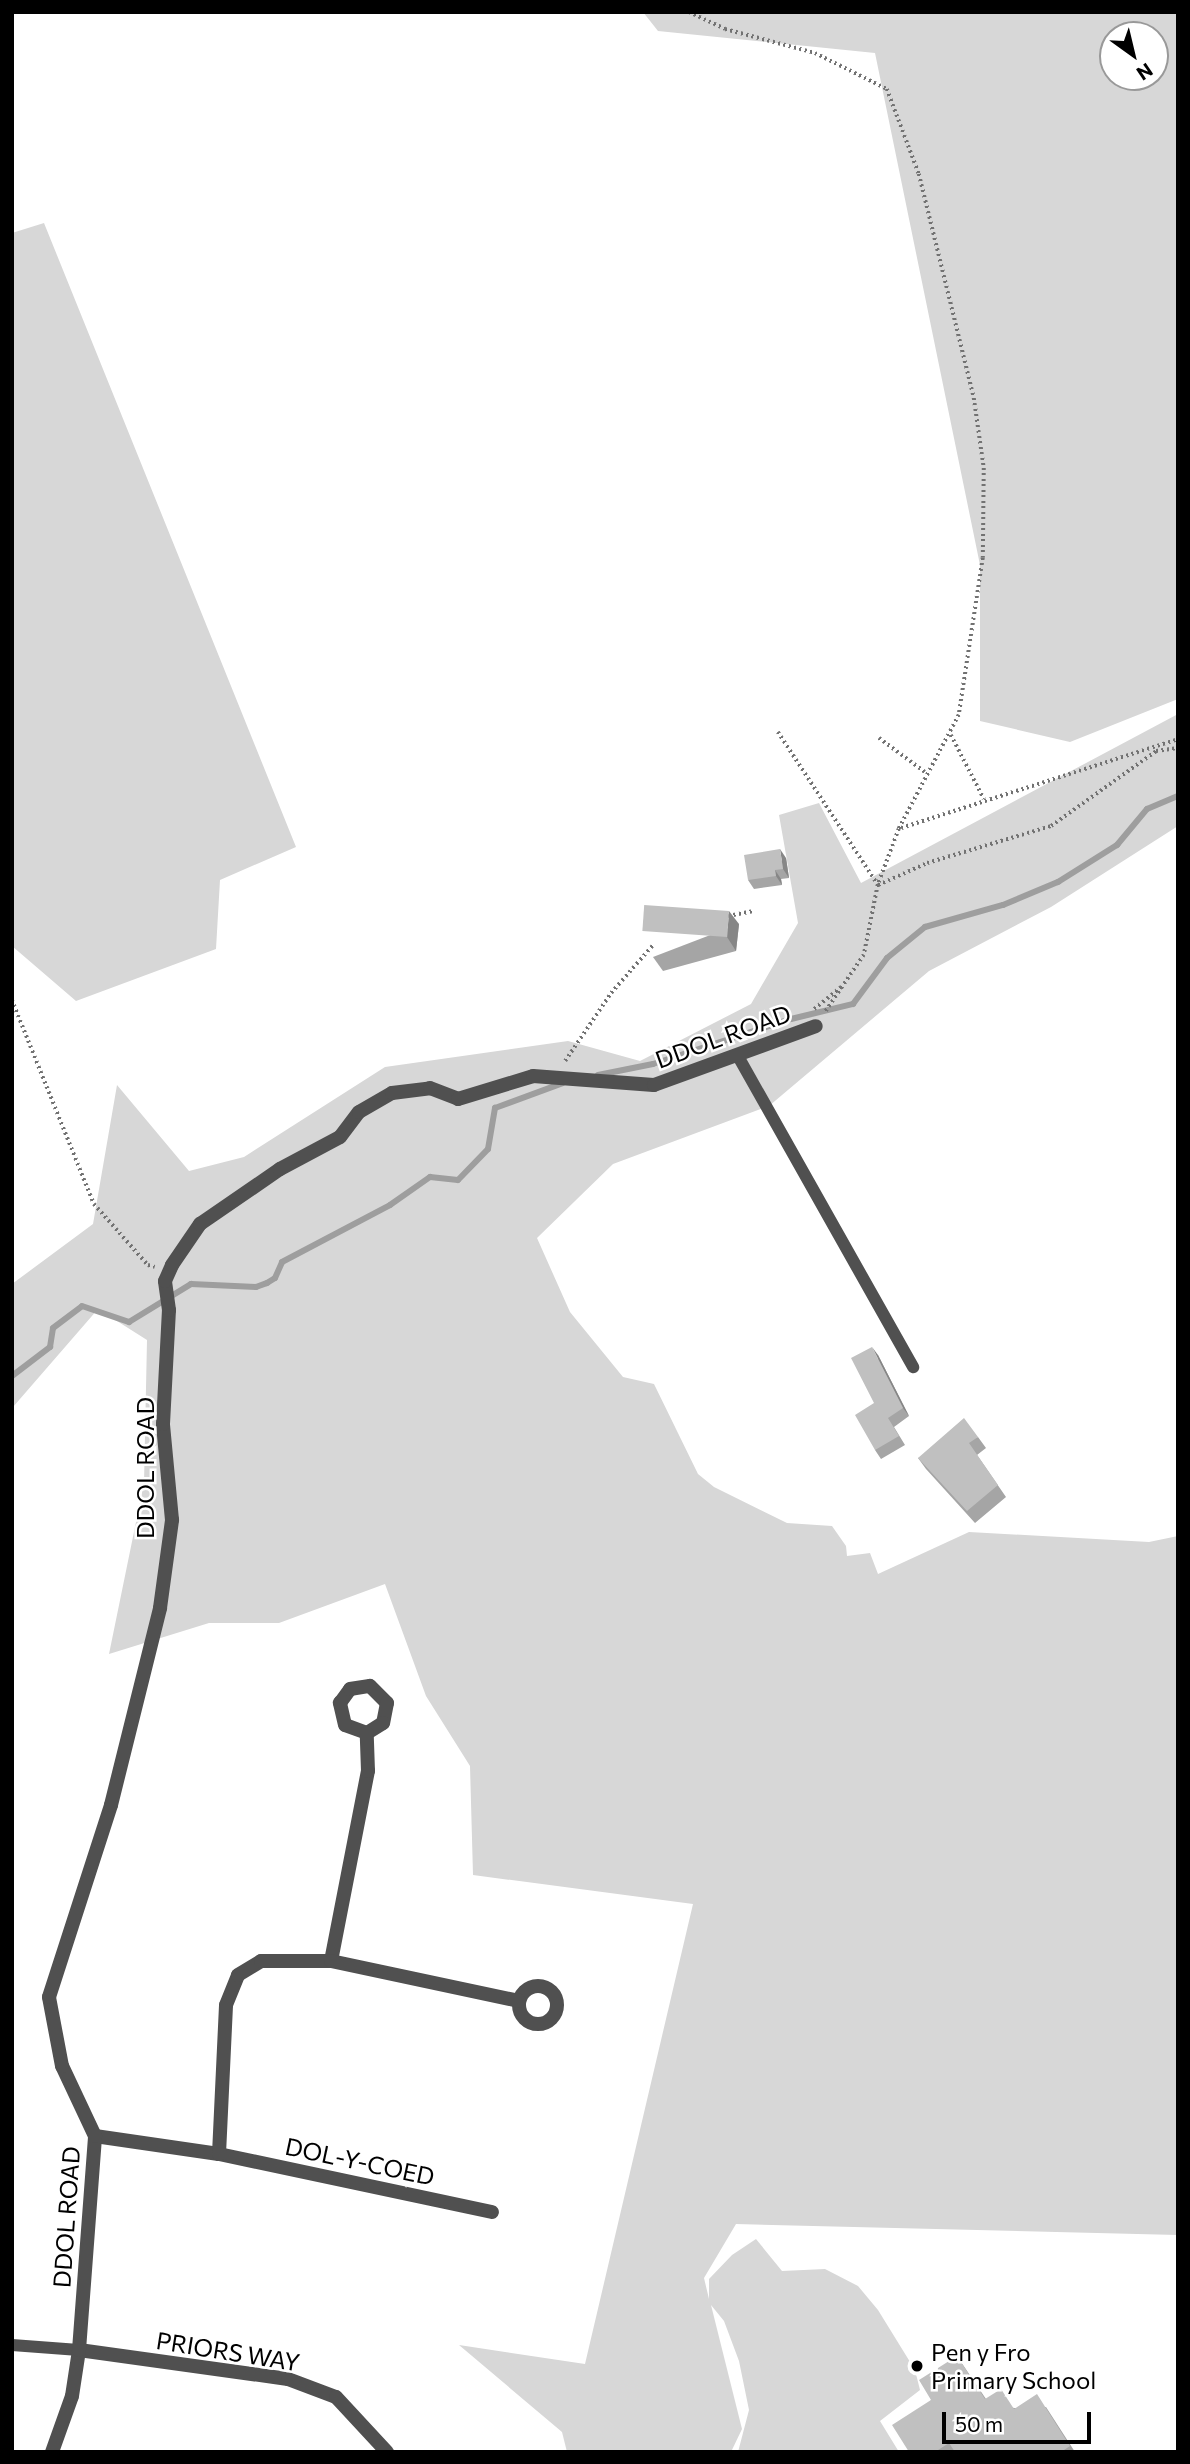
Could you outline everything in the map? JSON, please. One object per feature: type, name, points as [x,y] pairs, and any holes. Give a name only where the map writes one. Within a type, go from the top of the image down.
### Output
[{"type":"street","name":"DDOL ROAD","points":[[52,2452],[72,2396],[79,2350],[94,2136],[62,2066],[49,1997],[111,1805],[160,1608],[172,1520],[164,1436],[169,1271],[200,1224],[280,1170],[340,1137],[359,1112],[392,1093],[430,1088],[458,1099],[533,1076],[654,1085],[739,1058],[816,1025]]},
{"type":"street","points":[[331,1961],[368,1772],[367,1733]]},
{"type":"street","points":[[219,2154],[226,2005],[238,1975],[261,1961],[331,1961],[519,2001]]},
{"type":"street","name":"DOL-Y-COED","points":[[94,2136],[219,2154],[492,2212]]},
{"type":"street","name":"PRIORS WAY","points":[[79,2350],[288,2379],[336,2397],[387,2452]]},
{"type":"lane","points":[[739,1058],[913,1367]]},
{"type":"lane","points":[[12,2345],[79,2350]]},
{"type":"path","points":[[689,12],[725,29],[815,54],[869,77],[887,89],[899,112],[957,328],[984,468],[983,558],[959,715],[951,734],[925,772],[899,829],[878,885],[864,956],[816,1025]]},
{"type":"path","points":[[778,732],[878,885]]},
{"type":"path","points":[[951,734],[984,799]]},
{"type":"path","points":[[879,738],[925,772]]},
{"type":"path","points":[[899,829],[984,799],[1118,762],[1178,739]]},
{"type":"path","points":[[878,885],[927,863],[1051,826],[1156,751],[1178,748]]},
{"type":"path","points":[[723,917],[754,911]]},
{"type":"path","points":[[555,1078],[611,993],[663,939]]},
{"type":"path","points":[[12,1000],[94,1204],[148,1265],[169,1271]]},
{"type":"shaded area","points":[[643,12],[1178,12],[1178,699],[1070,742],[980,721],[980,565],[875,53],[658,31]]},
{"type":"shaded area","points":[[44,223],[296,847],[220,880],[216,949],[76,1001],[12,946],[12,233]]},
{"type":"shaded area","points":[[1178,714],[1178,826],[1051,907],[929,971],[769,1106],[613,1164],[537,1238],[570,1312],[623,1377],[654,1384],[698,1474],[714,1487],[787,1523],[832,1526],[846,1546],[847,1556],[870,1553],[878,1574],[969,1532],[1149,1542],[1178,1536],[1178,2235],[736,2224],[704,2278],[709,2299],[709,2279],[732,2255],[756,2239],[782,2271],[825,2269],[858,2286],[878,2310],[915,2370],[920,2390],[880,2421],[899,2452],[738,2452],[749,2410],[739,2361],[724,2321],[711,2305],[742,2429],[731,2452],[567,2452],[562,2432],[459,2345],[585,2364],[693,1904],[473,1875],[470,1766],[426,1696],[385,1584],[279,1623],[209,1623],[109,1654],[144,1483],[147,1340],[98,1309],[13,1407],[12,1284],[93,1224],[117,1085],[189,1171],[244,1157],[385,1067],[568,1041],[640,1061],[751,1004],[798,923],[779,815],[819,803],[861,883]]},
{"type":"building","points":[[780,849],[783,869],[775,870],[776,876],[748,880],[744,855]]},
{"type":"building","points":[[644,905],[729,911],[727,937],[642,931]]},
{"type":"building","points":[[872,1347],[903,1408],[888,1418],[899,1436],[875,1450],[855,1415],[874,1403],[851,1358]]},
{"type":"building","points":[[964,1418],[978,1437],[969,1443],[998,1485],[967,1511],[918,1458]]},
{"type":"building","points":[[957,2356],[985,2399],[1001,2389],[1014,2409],[1037,2394],[1070,2446],[1061,2452],[955,2452],[949,2443],[935,2452],[909,2452],[892,2425],[931,2400],[919,2380]]},
{"type":"waterway","points":[[598,1075],[653,1064],[791,1019],[853,1004],[887,958],[925,927],[1003,905],[1058,882],[1117,845],[1147,809],[1178,796]]},
{"type":"waterway","points":[[12,1376],[50,1347],[53,1328],[82,1306],[129,1322],[191,1284],[256,1287],[267,1283],[275,1278],[282,1262],[390,1205],[430,1177],[458,1180],[488,1149],[495,1108],[563,1083]]},
{"type":"place","name":"Pen y Fro Primary School","points":[[917,2366]]}]
